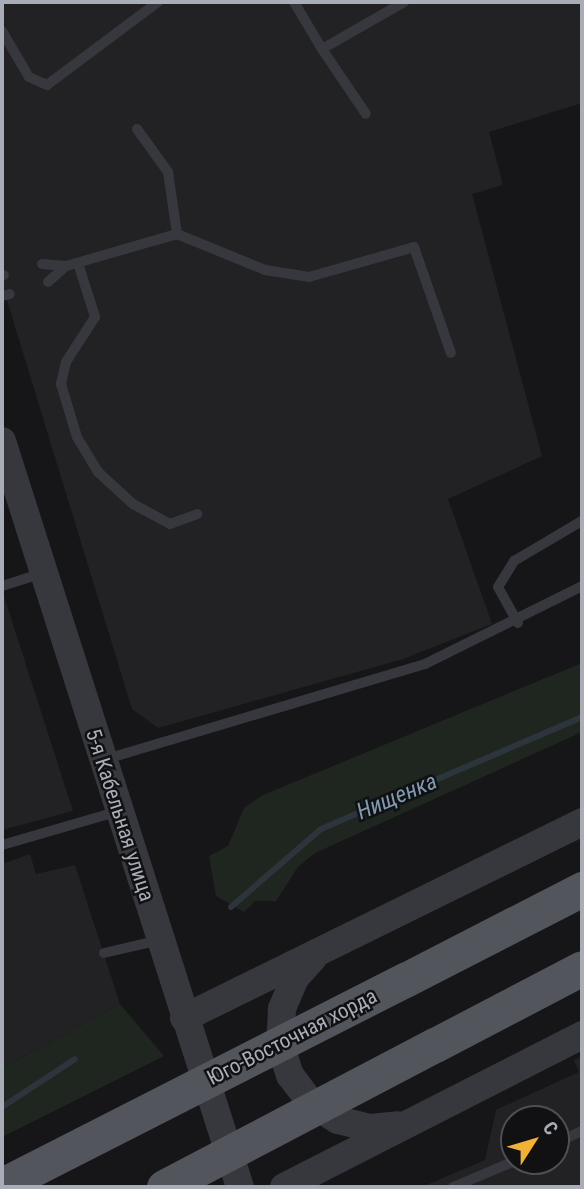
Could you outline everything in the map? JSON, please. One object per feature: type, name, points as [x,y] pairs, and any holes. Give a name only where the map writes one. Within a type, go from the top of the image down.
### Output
[{"type":"main road","name":"Юго-Восточная хорда","points":[[2,1185],[582,889]]},
{"type":"main road","points":[[164,1187],[582,968]]},
{"type":"street","name":"5-я Кабельная улица","points":[[2,441],[240,1187]]},
{"type":"street","points":[[184,1018],[582,822]]},
{"type":"street","points":[[332,945],[306,965],[287,993],[280,1043],[290,1075],[310,1102],[346,1123],[387,1128],[420,1118]]},
{"type":"street","points":[[284,1187],[582,1035]]},
{"type":"lane","points":[[2,31],[29,77],[47,85],[158,2]]},
{"type":"lane","points":[[294,2],[366,114]]},
{"type":"lane","points":[[322,49],[404,2]]},
{"type":"lane","points":[[137,129],[168,172],[177,234]]},
{"type":"lane","points":[[42,264],[66,266],[177,234],[265,270],[309,277],[414,247],[451,353]]},
{"type":"lane","points":[[78,263],[95,317],[66,362],[61,384],[77,438],[99,472],[133,504],[170,524],[197,514]]},
{"type":"lane","points":[[48,282],[66,266]]},
{"type":"lane","points":[[517,623],[498,587],[513,561],[582,521]]},
{"type":"lane","points":[[2,586],[43,573]]},
{"type":"lane","points":[[103,761],[320,700],[517,623],[582,586]]},
{"type":"lane","points":[[2,845],[119,811]]},
{"type":"lane","points":[[104,953],[160,940]]},
{"type":"lane","points":[[453,1187],[500,1167]]},
{"type":"shaded area","points":[[2,2],[582,2],[582,103],[489,132],[503,185],[472,194],[542,456],[448,499],[492,624],[403,659],[158,728],[132,709],[2,284]]},
{"type":"shaded area","points":[[2,590],[73,811],[2,830]]},
{"type":"shaded area","points":[[582,663],[582,732],[315,853],[298,867],[276,901],[255,901],[244,912],[216,896],[209,856],[228,846],[244,808],[263,795]]},
{"type":"shaded area","points":[[30,854],[36,874],[75,865],[120,1004],[2,1068],[2,864]]},
{"type":"shaded area","points":[[120,1004],[164,1056],[2,1137],[2,1068]]},
{"type":"shaded area","points":[[582,1056],[582,1187],[422,1187],[485,1160],[496,1110],[500,1108],[500,1175],[570,1175],[570,1105],[507,1105],[579,1072],[574,1060]]},
{"type":"waterway","name":"Нищенка","points":[[231,907],[321,829],[582,717]]},
{"type":"waterway","name":"Нищенка","points":[[2,1107],[75,1059]]}]
